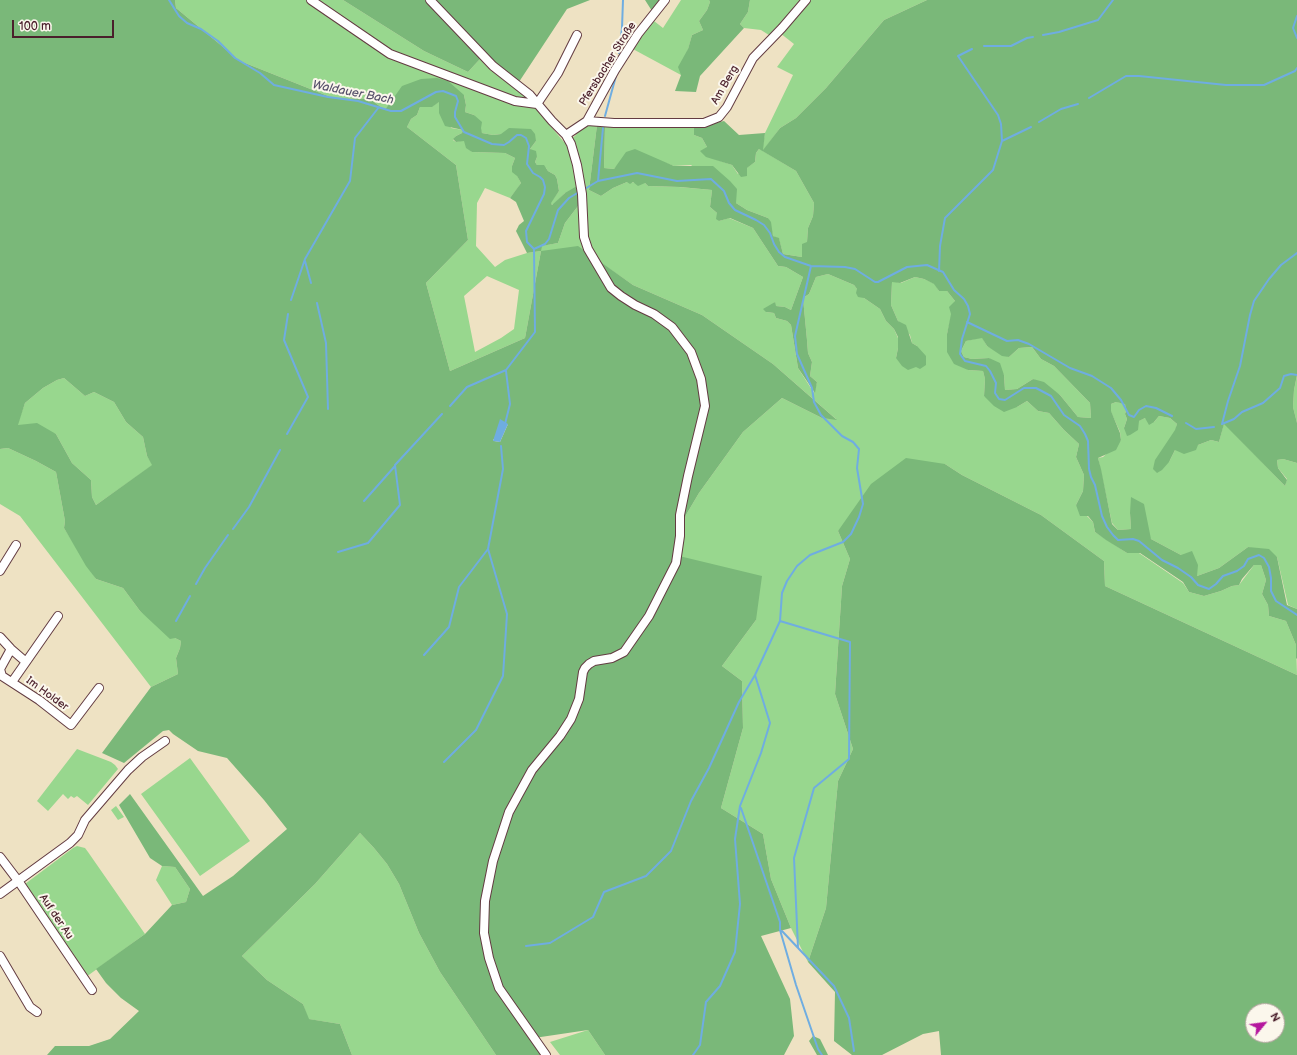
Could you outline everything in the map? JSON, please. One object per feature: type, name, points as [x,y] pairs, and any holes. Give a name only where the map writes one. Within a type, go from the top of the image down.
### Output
[{"type":"street","points":[[311,0],[390,54],[515,100],[537,104]]},
{"type":"street","points":[[430,0],[493,66],[522,88],[566,135],[571,144],[578,165],[582,190],[584,237],[588,249],[611,288],[635,306],[654,314],[672,327],[691,352],[701,379],[705,406],[680,515],[680,536],[676,562],[649,616],[624,652],[612,658],[594,661],[585,668],[579,699],[572,719],[532,770],[509,812],[493,861],[485,901],[484,933],[490,958],[499,988],[546,1055]]},
{"type":"street","name":"Pfersbacher Straße","points":[[566,135],[586,121],[638,34],[665,0]]},
{"type":"street","name":"Am Berg","points":[[586,121],[614,123],[704,123],[719,117],[727,107],[753,58],[806,0]]},
{"type":"street","points":[[537,104],[558,73],[578,34]]},
{"type":"street","points":[[0,571],[16,545]]},
{"type":"street","name":"Im Holder","points":[[12,682],[58,616]]},
{"type":"street","name":"Im Holder","points":[[0,637],[11,650],[26,662]]},
{"type":"street","name":"Im Holder","points":[[11,650],[0,669],[2,676],[71,726],[99,688]]},
{"type":"street","points":[[0,894],[19,882],[70,843],[78,835],[85,820],[128,770],[148,752],[165,741]]},
{"type":"street","name":"Auf der Au","points":[[0,857],[19,882],[92,990]]},
{"type":"street","points":[[0,956],[30,1007],[37,1012]]},
{"type":"green space","points":[[0,0],[175,0],[176,8],[240,61],[333,98],[370,99],[385,110],[402,86],[421,79],[437,78],[448,81],[464,95],[466,105],[465,112],[474,115],[482,122],[482,133],[493,135],[501,134],[509,128],[531,129],[535,134],[536,141],[530,149],[536,151],[537,157],[535,162],[537,165],[544,165],[548,171],[555,175],[557,179],[559,191],[551,203],[552,205],[565,193],[577,186],[584,198],[578,201],[578,206],[565,223],[558,243],[542,246],[541,251],[578,246],[633,285],[702,315],[773,364],[837,420],[822,418],[782,398],[743,432],[699,493],[686,515],[675,555],[762,576],[756,620],[722,666],[742,681],[743,728],[721,808],[763,834],[771,879],[791,928],[761,936],[790,999],[794,1036],[784,1055],[605,1055],[588,1030],[534,1038],[550,1055],[496,1055],[440,972],[419,933],[399,884],[387,864],[360,833],[315,884],[242,956],[267,980],[303,1004],[309,1019],[340,1024],[352,1055],[47,1055],[55,1046],[89,1046],[110,1039],[139,1011],[121,998],[106,983],[96,969],[145,934],[172,905],[186,902],[190,889],[175,867],[162,866],[150,858],[119,805],[130,794],[203,896],[233,876],[287,829],[227,758],[198,751],[169,730],[163,731],[124,763],[102,753],[151,687],[178,674],[176,658],[181,641],[175,638],[170,639],[140,611],[123,588],[96,579],[86,566],[64,528],[65,521],[56,472],[8,448],[0,449]],"holes":[[[439,102],[439,113],[445,126],[463,130],[462,133],[453,139],[456,142],[464,141],[466,148],[472,152],[505,153],[515,158],[512,166],[512,172],[517,176],[521,183],[510,198],[516,202],[524,221],[519,225],[516,231],[527,253],[541,251],[525,338],[450,371],[426,283],[468,240],[456,165],[407,127],[411,119],[417,115],[420,107],[432,107]],[[64,378],[85,396],[94,392],[114,402],[126,422],[143,437],[147,456],[152,465],[96,505],[92,497],[91,480],[72,463],[56,434],[37,423],[18,425],[25,403],[43,388],[57,380]],[[508,424],[500,442],[493,440]]]},
{"type":"green space","points":[[175,0],[343,0],[424,51],[468,72],[480,59],[489,69],[525,96],[564,142],[575,136],[580,128],[588,125],[597,125],[589,190],[601,196],[613,188],[627,182],[645,183],[648,186],[712,190],[710,207],[717,213],[719,221],[729,218],[753,228],[778,266],[786,267],[803,277],[791,310],[785,307],[775,306],[775,302],[766,312],[774,313],[776,318],[787,321],[791,325],[798,368],[814,393],[817,382],[810,376],[812,362],[808,353],[803,298],[809,294],[816,277],[828,274],[854,285],[864,298],[880,309],[886,321],[894,329],[898,338],[896,358],[917,346],[912,343],[910,335],[898,321],[891,305],[892,281],[901,283],[915,277],[935,284],[939,291],[947,291],[955,301],[947,334],[968,370],[983,371],[985,379],[984,396],[1017,407],[1027,401],[1038,411],[1049,413],[1079,444],[1076,457],[1084,475],[1083,491],[1076,505],[1093,522],[1095,532],[1127,553],[1139,553],[1183,583],[1189,592],[1204,596],[1239,585],[1254,565],[1261,565],[1266,580],[1262,594],[1268,605],[1269,616],[1286,621],[1296,645],[1297,675],[1105,586],[1104,561],[1041,515],[962,475],[945,464],[838,531],[850,559],[842,586],[835,694],[853,749],[838,781],[826,908],[808,962],[791,928],[771,879],[763,834],[721,808],[743,728],[742,681],[722,666],[756,620],[675,555],[686,515],[699,493],[743,432],[782,398],[822,418],[836,419],[773,364],[702,315],[633,285],[591,256],[541,251],[541,246],[558,243],[565,223],[578,206],[565,193],[553,205],[550,203],[559,191],[557,179],[555,175],[546,168],[537,165],[535,162],[537,157],[530,149],[536,141],[501,134],[493,135],[482,133],[474,115],[465,112],[466,105],[464,95],[385,110],[370,99],[333,98],[240,61],[176,8]]},
{"type":"green space","points":[[343,0],[590,0],[567,9],[515,88],[489,69],[480,59],[468,72],[424,51]]},
{"type":"green space","points":[[645,0],[661,0],[652,11]]},
{"type":"green space","points":[[681,0],[709,0],[710,2],[707,10],[699,21],[703,30],[692,35],[681,75],[631,48],[654,21],[663,28]]},
{"type":"green space","points":[[709,0],[750,0],[748,12],[740,24],[744,28],[700,76],[696,92],[675,91],[681,75],[678,67],[688,49],[692,35],[703,30],[699,21],[707,10],[710,2]]},
{"type":"green space","points":[[750,0],[804,0],[772,37],[761,30],[744,28],[740,24],[748,12]]},
{"type":"green space","points":[[808,0],[927,0],[884,20],[826,88],[796,118],[780,128],[763,151],[796,171],[814,203],[813,216],[808,228],[807,243],[802,245],[802,257],[783,254],[779,239],[773,236],[768,218],[747,210],[736,203],[691,165],[674,166],[657,160],[620,163],[614,169],[604,168],[605,125],[694,126],[694,135],[702,138],[707,147],[706,156],[732,165],[738,174],[755,162],[756,153],[759,149],[762,150],[765,133],[793,75],[777,67],[794,44],[780,33]]},
{"type":"green space","points":[[927,0],[1297,0],[1297,375],[1293,407],[1297,423],[1297,463],[1283,459],[1277,460],[1278,468],[1287,480],[1285,486],[1224,424],[1219,442],[1211,440],[1198,445],[1196,450],[1184,454],[1175,450],[1169,462],[1157,473],[1153,469],[1155,460],[1175,430],[1177,424],[1170,418],[1159,416],[1149,425],[1145,418],[1139,421],[1138,430],[1127,436],[1124,428],[1127,419],[1125,414],[1125,404],[1116,402],[1111,404],[1111,411],[1120,433],[1121,440],[1116,450],[1098,458],[1112,524],[1118,530],[1131,529],[1131,497],[1144,504],[1151,539],[1181,555],[1192,551],[1198,565],[1197,576],[1219,568],[1248,547],[1269,549],[1277,557],[1287,605],[1297,609],[1297,659],[1296,645],[1286,621],[1269,616],[1268,605],[1262,594],[1266,580],[1261,565],[1254,565],[1239,585],[1204,596],[1189,592],[1183,582],[1140,553],[1127,553],[1095,532],[1093,522],[1088,516],[1080,516],[1076,505],[1083,491],[1084,475],[1076,457],[1079,444],[1049,413],[1038,411],[1027,401],[1004,412],[994,406],[984,396],[985,379],[983,371],[968,370],[954,364],[947,352],[947,334],[951,314],[949,307],[955,301],[947,291],[939,291],[934,284],[924,279],[915,277],[900,283],[892,282],[891,305],[898,321],[906,325],[912,343],[917,346],[926,356],[926,365],[920,369],[916,367],[908,370],[902,366],[896,358],[898,337],[894,329],[886,321],[880,309],[864,298],[858,297],[856,293],[857,289],[854,285],[828,274],[816,277],[809,294],[803,298],[808,353],[812,362],[810,376],[817,382],[815,393],[798,368],[791,325],[787,321],[776,318],[774,313],[766,312],[763,309],[775,302],[776,306],[785,307],[791,310],[803,277],[786,267],[778,266],[753,228],[730,218],[719,221],[716,219],[717,213],[710,207],[712,190],[648,186],[645,183],[638,186],[633,182],[630,184],[627,182],[613,188],[601,196],[589,190],[597,125],[605,125],[604,168],[614,169],[626,152],[635,149],[674,166],[713,166],[737,189],[736,203],[747,210],[768,218],[771,222],[773,236],[779,238],[783,254],[802,257],[802,244],[807,242],[808,228],[813,216],[814,203],[796,171],[759,149],[756,153],[755,162],[747,168],[747,176],[741,177],[732,165],[706,157],[700,151],[707,147],[702,138],[694,135],[694,126],[702,126],[724,121],[739,135],[765,133],[763,150],[780,128],[796,118],[826,88],[884,20]],"holes":[[[982,338],[987,346],[1002,356],[1009,357],[1019,348],[1032,347],[1041,359],[1054,366],[1090,403],[1091,418],[1078,417],[1060,395],[1044,382],[1033,379],[1017,389],[1005,390],[1004,375],[1000,363],[989,358],[972,359],[964,357],[961,351],[966,341]]]},
{"type":"green space","points":[[440,101],[451,128],[463,130],[462,133],[456,136],[453,140],[456,142],[464,140],[472,152],[505,153],[515,158],[512,166],[521,183],[510,198],[485,188],[477,203],[476,246],[495,267],[505,260],[527,253],[541,251],[525,338],[450,371],[426,283],[468,240],[456,165],[407,127],[411,119],[417,115],[420,107],[431,107]],"holes":[[[487,276],[519,290],[514,329],[475,352],[464,296]]]},
{"type":"green space","points":[[982,337],[987,346],[1009,357],[1019,348],[1032,347],[1041,359],[1054,366],[1090,403],[1091,418],[1078,417],[1060,395],[1033,379],[1017,389],[1005,390],[1004,375],[989,358],[972,359],[964,357],[961,351],[966,341]]},
{"type":"green space","points":[[1297,375],[1297,423],[1293,407]]},
{"type":"green space","points":[[64,378],[85,396],[94,392],[114,402],[126,422],[143,437],[147,456],[153,465],[96,505],[92,497],[91,480],[72,463],[56,434],[17,425],[25,403],[43,388],[57,380]]},
{"type":"green space","points":[[1116,402],[1125,403],[1125,414],[1127,419],[1124,428],[1145,418],[1154,422],[1159,416],[1170,418],[1177,424],[1169,462],[1175,450],[1198,445],[1211,440],[1219,442],[1224,423],[1285,486],[1287,479],[1278,468],[1277,460],[1283,459],[1297,463],[1297,609],[1288,605],[1277,557],[1248,547],[1219,568],[1197,576],[1181,555],[1151,539],[1130,513],[1131,529],[1118,530],[1112,523],[1098,458],[1103,457],[1121,440],[1120,432],[1111,412],[1111,404]]},
{"type":"green space","points":[[8,448],[56,472],[65,521],[64,528],[96,579],[123,588],[140,611],[181,641],[176,658],[178,674],[151,687],[20,516],[0,504],[0,449]]},
{"type":"green space","points":[[906,458],[945,464],[962,475],[1041,515],[1104,561],[1105,586],[1297,675],[1297,1055],[941,1055],[939,1031],[923,1034],[882,1055],[852,1055],[834,1041],[835,992],[808,962],[826,908],[838,781],[853,749],[835,694],[842,586],[850,559],[838,531],[871,484]]},
{"type":"green space","points":[[77,749],[111,762],[118,769],[88,805],[77,796],[74,798],[71,796],[68,799],[63,794],[48,811],[37,801]]},
{"type":"green space","points":[[190,758],[250,841],[200,876],[141,794]]},
{"type":"green space","points":[[116,806],[124,817],[118,820],[111,810]]},
{"type":"green space","points":[[360,833],[387,864],[399,884],[419,933],[440,972],[496,1055],[352,1055],[340,1024],[308,1019],[303,1004],[267,980],[242,956],[315,884]]},
{"type":"green space","points":[[77,846],[85,848],[145,934],[86,977],[25,884]]},
{"type":"green space","points":[[162,866],[175,867],[190,889],[186,902],[172,905],[156,880]]},
{"type":"green space","points":[[588,1030],[605,1055],[560,1055],[550,1042]]},
{"type":"green space","points":[[813,1036],[820,1039],[828,1055],[817,1055],[809,1041]]},
{"type":"water","points":[[500,419],[508,424],[500,442],[493,441]]},
{"type":"waterway","name":"Waldauer Bach","points":[[169,0],[179,16],[187,23],[201,29],[218,41],[235,58],[260,73],[274,85],[328,97],[358,101],[391,111],[401,111],[436,92],[443,91],[456,96],[458,101],[455,117],[464,132],[492,144],[504,145],[517,135],[521,135],[526,138],[529,146],[527,164],[533,173],[543,180],[545,187],[544,194],[526,231],[527,242],[534,249],[545,244],[549,239],[558,210],[569,198],[579,192]]},
{"type":"waterway","points":[[619,53],[623,0]]},
{"type":"waterway","points":[[1043,35],[1059,32],[1098,20],[1113,0]]},
{"type":"waterway","points":[[1297,16],[1293,28],[1297,38]]},
{"type":"waterway","points":[[984,46],[1011,46],[1027,38],[1033,37]]},
{"type":"waterway","points":[[939,271],[940,246],[945,218],[993,170],[1002,141],[1001,124],[998,115],[958,56],[972,49]]},
{"type":"waterway","points":[[1089,98],[1126,76],[1226,85],[1264,85],[1295,71],[1297,68]]},
{"type":"waterway","points":[[605,116],[616,76]]},
{"type":"waterway","points":[[1039,122],[1061,109],[1078,104]]},
{"type":"waterway","points":[[291,300],[305,259],[350,181],[355,138],[379,107]]},
{"type":"waterway","points":[[1002,141],[1031,127]]},
{"type":"waterway","points":[[598,181],[603,128]]},
{"type":"waterway","name":"Waldauer Bach","points":[[583,190],[598,181],[637,173],[677,181],[711,179],[724,191],[729,203],[735,210],[764,225],[770,233],[779,252],[785,257],[811,266],[845,267],[855,269],[875,282],[878,282],[907,267],[927,265],[943,272],[954,290],[964,299],[970,314],[962,339],[960,354],[965,361],[986,366],[996,383],[995,393],[999,399],[1005,400],[1024,388],[1036,388],[1051,396],[1064,415],[1080,426],[1088,441],[1089,469],[1095,485],[1102,516],[1107,527],[1118,540],[1133,539],[1139,541],[1162,560],[1191,577],[1198,585],[1209,589],[1223,576],[1237,571],[1244,566],[1248,559],[1259,555],[1264,558],[1269,567],[1271,591],[1276,601],[1297,615]]},
{"type":"waterway","points":[[450,406],[467,387],[506,370],[535,332],[534,249]]},
{"type":"waterway","points":[[1222,424],[1240,366],[1254,301],[1269,279],[1281,265],[1297,253]]},
{"type":"waterway","points":[[305,261],[311,283]]},
{"type":"waterway","points":[[526,946],[550,943],[593,917],[604,892],[646,876],[671,851],[691,801],[709,768],[739,702],[755,675],[780,621],[782,593],[787,581],[797,566],[810,555],[843,542],[851,534],[859,517],[863,504],[857,468],[859,449],[853,442],[842,436],[821,415],[814,402],[812,388],[797,354],[795,336],[811,266]]},
{"type":"waterway","points":[[317,303],[326,343],[328,409]]},
{"type":"waterway","points":[[287,434],[308,397],[284,340],[288,314]]},
{"type":"waterway","points":[[967,322],[1007,341],[1018,340],[1029,344],[1070,368],[1092,376],[1111,388],[1121,400],[1129,415],[1134,417],[1139,410],[1146,406],[1156,408],[1172,416]]},
{"type":"waterway","points":[[505,424],[510,404],[506,371]]},
{"type":"waterway","points":[[1222,424],[1234,419],[1242,412],[1263,403],[1280,388],[1284,376],[1291,374],[1297,375]]},
{"type":"waterway","points":[[338,552],[368,543],[400,505],[395,465],[442,414]]},
{"type":"waterway","points":[[1186,423],[1196,429],[1214,427]]},
{"type":"waterway","points":[[444,762],[476,730],[503,676],[507,614],[488,549],[503,469],[501,446]]},
{"type":"waterway","points":[[233,529],[249,507],[280,450]]},
{"type":"waterway","points":[[364,501],[395,466]]},
{"type":"waterway","points":[[196,584],[205,568],[228,535]]},
{"type":"waterway","points":[[424,655],[449,627],[459,587],[488,549]]},
{"type":"waterway","points":[[176,621],[190,596]]},
{"type":"waterway","points":[[780,621],[850,642],[849,759],[814,788],[794,858],[798,948]]},
{"type":"waterway","points":[[693,1055],[700,1045],[706,1002],[720,986],[735,952],[740,904],[735,839],[740,806],[761,753],[770,723],[755,675]]},
{"type":"waterway","points":[[741,808],[780,922],[780,930],[796,985],[818,1049],[822,1055]]},
{"type":"waterway","points":[[782,931],[834,986],[849,1018],[854,1051]]}]
